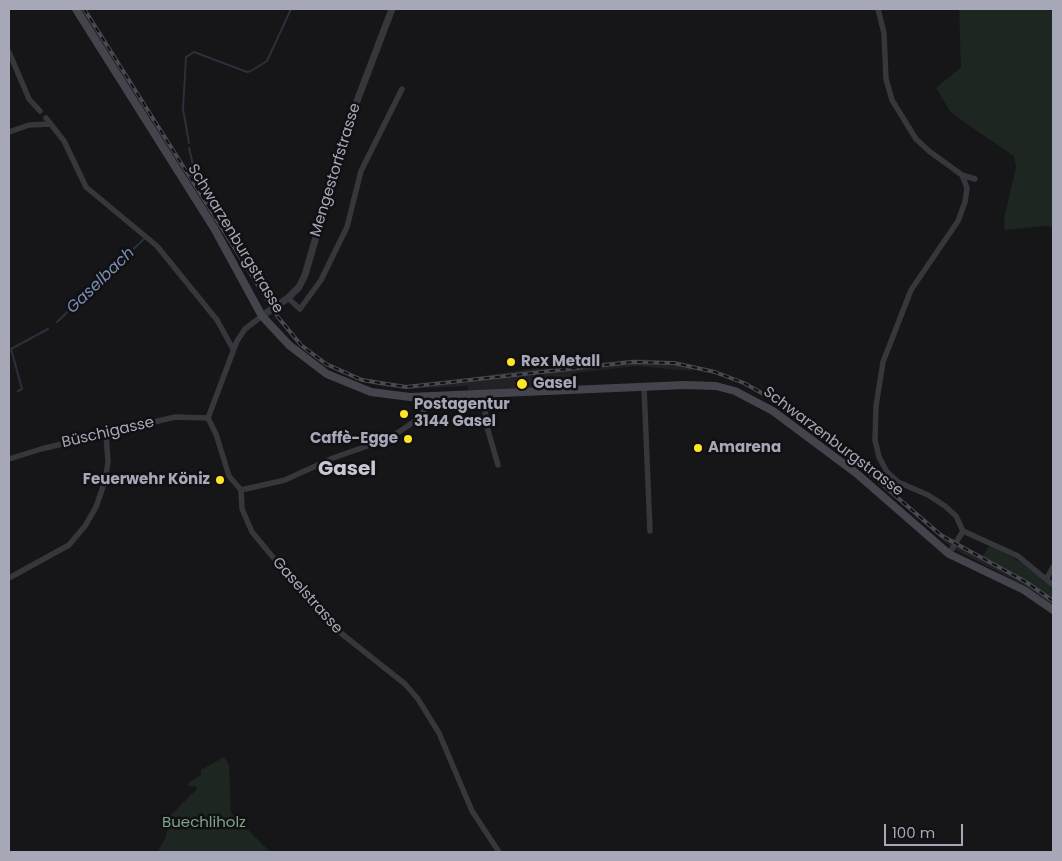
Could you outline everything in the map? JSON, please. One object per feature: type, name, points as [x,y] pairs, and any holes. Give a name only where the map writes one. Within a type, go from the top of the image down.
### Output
[{"type":"main road","name":"Schwarzenburgstrasse","points":[[76,9],[214,228],[262,316],[301,355],[341,381],[383,395],[434,398],[684,385],[716,386],[735,391],[757,401],[871,485],[949,554],[1024,590],[1053,610]]},
{"type":"street","name":"Mengestorfstrasse","points":[[262,316],[288,298],[305,275],[347,128],[392,9]]},
{"type":"street","points":[[878,9],[884,33],[886,79],[892,100],[901,118],[922,145],[962,174],[975,179],[967,188]]},
{"type":"street","points":[[9,52],[30,99],[40,111]]},
{"type":"street","points":[[288,298],[300,309],[321,280],[347,227],[361,171],[402,89]]},
{"type":"street","points":[[46,118],[64,141],[86,187],[157,246],[218,320],[234,349]]},
{"type":"street","points":[[9,132],[29,125],[50,124]]},
{"type":"street","points":[[962,174],[967,188],[965,202],[958,220],[911,290],[888,348],[878,382],[875,427],[878,454],[887,472],[898,482],[928,495],[945,506],[956,516],[963,531],[1012,553],[1047,578],[1053,585]]},
{"type":"street","points":[[208,418],[234,349],[243,331],[262,316]]},
{"type":"street","points":[[644,387],[650,532]]},
{"type":"street","points":[[483,396],[487,427],[498,465]]},
{"type":"street","points":[[241,490],[285,480],[333,458],[387,440],[418,419],[434,398]]},
{"type":"street","name":"Büschigasse","points":[[9,459],[106,433],[180,416],[208,418]]},
{"type":"street","name":"Gaselstrasse","points":[[208,418],[216,434],[229,476],[241,490],[242,509],[252,532],[288,578],[337,632],[405,684],[418,698],[439,733],[472,811],[499,852]]},
{"type":"street","points":[[9,578],[69,545],[86,526],[96,507],[105,481],[108,462],[106,433]]},
{"type":"street","points":[[949,554],[963,531]]},
{"type":"street","points":[[1047,578],[1053,566]]},
{"type":"shaded area","points":[[82,9],[87,9],[279,316],[303,344],[327,362],[362,378],[406,385],[442,382],[537,368],[637,359],[674,361],[715,370],[749,384],[784,404],[866,468],[938,531],[956,540],[963,547],[1037,587],[1053,599],[1053,605],[1025,586],[952,548],[864,471],[781,407],[748,387],[714,374],[693,368],[691,371],[636,366],[574,373],[561,388],[468,393],[468,386],[406,389],[380,386],[356,380],[330,368],[300,347],[276,318]]},
{"type":"green space","points":[[959,9],[1053,9],[1053,227],[1005,230],[1004,219],[1016,167],[1014,156],[950,111],[936,88],[961,67]]},
{"type":"green space","points":[[990,545],[1023,563],[1051,586],[1053,599],[1027,581],[982,557]]},
{"type":"green space","name":"Buechliholz","points":[[224,757],[229,765],[231,813],[270,852],[157,852],[165,839],[171,815],[197,789],[195,786],[189,786],[188,783],[201,775],[201,770]]},
{"type":"waterway","name":"Gaselbach","points":[[189,143],[183,109],[186,57],[194,52],[247,72],[251,71],[267,61],[291,9]]},
{"type":"waterway","name":"Gaselbach","points":[[189,148],[195,173]]},
{"type":"waterway","name":"Gaselbach","points":[[57,322],[144,239]]},
{"type":"waterway","name":"Gaselbach","points":[[18,391],[22,389],[11,349],[48,329]]},
{"type":"railway","points":[[84,9],[278,317],[301,345],[326,364],[362,380],[406,387],[632,362],[674,363],[715,372],[744,383],[774,400],[854,460],[942,536],[1026,582],[1053,601]]},
{"type":"place","name":"Rex Metall","points":[[511,362]]},
{"type":"place","name":"Gasel","points":[[522,384]]},
{"type":"place","name":"Postagentur 3144 Gasel","points":[[404,414]]},
{"type":"place","name":"Caffè-Egge","points":[[408,439]]},
{"type":"place","name":"Amarena","points":[[698,448]]},
{"type":"place","name":"Feuerwehr Köniz","points":[[220,480]]},
{"type":"district","name":"Gasel","points":[[347,470]]}]
